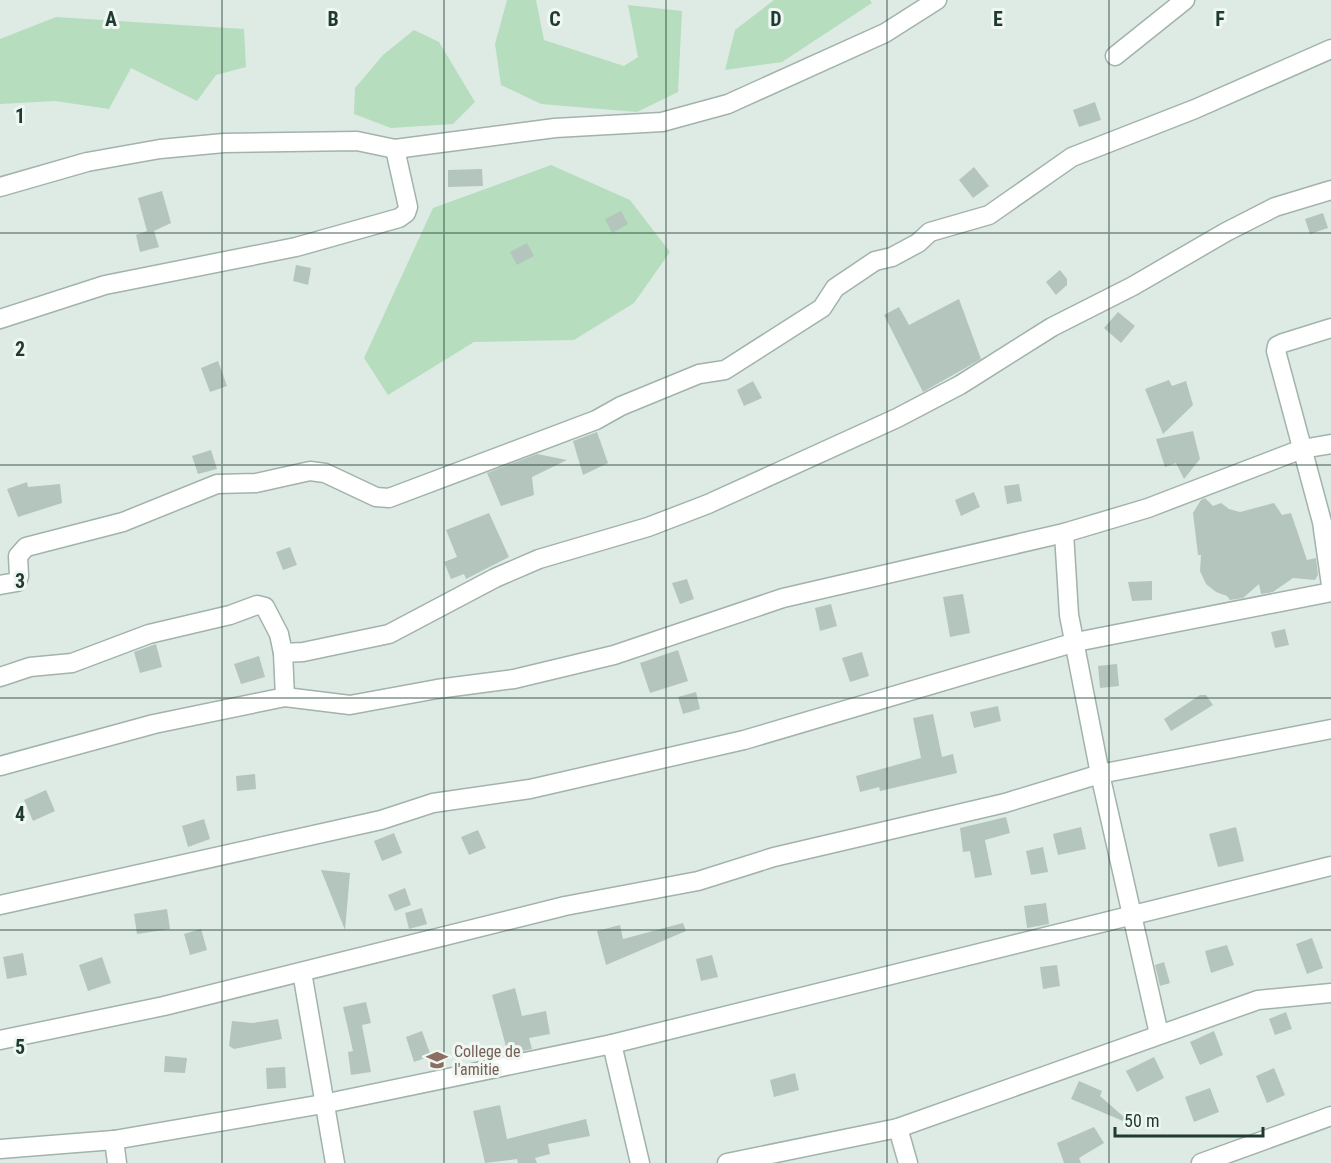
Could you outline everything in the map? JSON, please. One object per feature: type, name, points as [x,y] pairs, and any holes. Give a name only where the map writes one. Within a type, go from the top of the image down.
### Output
[{"type":"street","points":[[0,187],[130,153],[213,144],[357,141],[395,149],[555,128],[662,122],[697,115],[728,104],[885,33],[937,0]]},
{"type":"street","points":[[1115,57],[1185,0]]},
{"type":"street","points":[[0,585],[17,582],[18,556],[26,547],[123,522],[217,484],[256,483],[310,471],[325,473],[376,496],[389,498],[596,420],[621,406],[699,374],[725,370],[822,308],[835,288],[875,261],[892,257],[918,243],[930,232],[989,215],[1072,157],[1089,149],[1195,109],[1331,49]]},
{"type":"street","points":[[0,319],[105,285],[297,247],[399,218],[406,213],[408,207],[395,149]]},
{"type":"street","points":[[283,653],[303,652],[388,634],[495,578],[539,559],[648,527],[708,504],[897,418],[960,385],[1052,327],[1133,286],[1226,232],[1275,207],[1331,190]]},
{"type":"street","points":[[1331,328],[1277,346],[1322,522],[1331,585]]},
{"type":"street","points":[[0,766],[154,724],[285,697],[350,705],[437,689],[514,679],[614,655],[783,598],[1064,533],[1148,508],[1302,449],[1331,444]]},
{"type":"street","points":[[1064,533],[1069,615],[1130,914],[1159,1034]]},
{"type":"street","points":[[0,905],[381,820],[433,803],[530,789],[744,740],[1076,642],[1331,592]]},
{"type":"street","points":[[0,677],[30,667],[72,663],[149,634],[230,615],[257,605],[265,607],[273,620],[283,653],[285,697]]},
{"type":"street","points":[[0,1040],[164,1006],[565,906],[698,880],[774,857],[980,806],[1005,803],[1100,774],[1331,729]]},
{"type":"street","points":[[0,1149],[114,1140],[323,1104],[612,1044],[1331,866]]},
{"type":"street","points":[[303,972],[323,1104],[335,1163]]},
{"type":"street","points":[[727,1163],[898,1128],[1258,1000],[1331,993]]},
{"type":"street","points":[[612,1044],[640,1163]]},
{"type":"street","points":[[1201,1163],[1331,1116]]},
{"type":"street","points":[[898,1128],[908,1163]]},
{"type":"street","points":[[114,1140],[117,1163]]},
{"type":"green space","points":[[507,0],[536,0],[544,40],[624,66],[638,57],[628,5],[682,11],[678,92],[637,112],[541,104],[501,85],[495,44]]},
{"type":"green space","points":[[774,0],[870,0],[872,3],[782,62],[725,70],[735,30]]},
{"type":"green space","points":[[56,17],[244,29],[246,67],[216,75],[197,101],[131,68],[109,109],[55,101],[0,104],[0,39]]},
{"type":"green space","points":[[414,30],[439,42],[475,102],[453,124],[391,128],[354,114],[355,88],[383,55]]},
{"type":"green space","points":[[551,165],[630,200],[670,252],[634,303],[574,340],[474,342],[388,395],[364,358],[433,208]]},
{"type":"building","points":[[1095,102],[1101,120],[1079,127],[1073,110]]},
{"type":"building","points":[[974,167],[989,186],[973,198],[959,180]]},
{"type":"building","points":[[482,169],[483,186],[448,187],[448,170]]},
{"type":"building","points":[[162,191],[171,223],[154,231],[159,247],[140,252],[136,235],[147,231],[138,198]]},
{"type":"building","points":[[621,211],[628,224],[612,233],[605,219]]},
{"type":"building","points":[[1323,213],[1328,228],[1310,234],[1305,219]]},
{"type":"building","points":[[527,243],[534,256],[517,265],[510,252]]},
{"type":"building","points":[[296,265],[311,268],[308,285],[293,281]]},
{"type":"building","points":[[1060,270],[1067,279],[1067,285],[1056,295],[1046,282]]},
{"type":"building","points":[[959,299],[981,359],[923,392],[884,315],[899,307],[909,325]]},
{"type":"building","points":[[1118,312],[1135,326],[1121,343],[1104,328]]},
{"type":"building","points":[[218,361],[227,386],[210,392],[201,368]]},
{"type":"building","points":[[1169,380],[1172,386],[1186,381],[1193,405],[1163,434],[1145,389]]},
{"type":"building","points":[[753,381],[762,398],[744,406],[737,390]]},
{"type":"building","points":[[1193,431],[1200,459],[1184,479],[1176,463],[1165,467],[1156,439]]},
{"type":"building","points":[[597,432],[608,463],[583,475],[573,441]]},
{"type":"building","points":[[211,450],[217,469],[198,474],[192,456]]},
{"type":"building","points":[[537,454],[567,460],[532,477],[534,495],[501,506],[487,473]]},
{"type":"building","points":[[27,482],[28,487],[60,484],[62,503],[18,517],[7,489]]},
{"type":"building","points":[[1019,484],[1022,501],[1007,504],[1004,486]]},
{"type":"building","points":[[974,492],[980,507],[961,516],[955,500]]},
{"type":"building","points":[[1205,498],[1213,506],[1221,503],[1229,509],[1240,512],[1274,503],[1282,515],[1291,513],[1307,560],[1316,558],[1318,575],[1315,580],[1293,578],[1273,592],[1261,594],[1259,584],[1243,598],[1230,600],[1227,596],[1216,592],[1206,584],[1200,571],[1201,555],[1198,555],[1193,513],[1201,500]]},
{"type":"building","points":[[489,513],[509,557],[466,579],[464,574],[451,579],[444,562],[457,557],[446,530]]},
{"type":"building","points":[[290,547],[297,565],[283,570],[276,552]]},
{"type":"building","points":[[687,579],[694,599],[680,604],[672,583]]},
{"type":"building","points":[[1152,581],[1152,600],[1132,601],[1128,582]]},
{"type":"building","points":[[963,594],[970,633],[950,637],[943,597]]},
{"type":"building","points":[[831,604],[837,626],[820,631],[815,608]]},
{"type":"building","points":[[1285,629],[1289,645],[1275,648],[1271,632]]},
{"type":"building","points":[[156,644],[162,667],[140,673],[134,652]]},
{"type":"building","points":[[678,650],[688,681],[650,693],[640,663]]},
{"type":"building","points":[[862,652],[869,676],[850,682],[842,658]]},
{"type":"building","points":[[259,656],[265,677],[241,684],[234,664]]},
{"type":"building","points":[[1117,664],[1119,686],[1100,688],[1098,666]]},
{"type":"building","points":[[696,692],[700,709],[683,714],[678,697]]},
{"type":"building","points":[[1200,695],[1206,695],[1213,705],[1171,731],[1164,719]]},
{"type":"building","points":[[998,706],[1001,721],[974,728],[970,712]]},
{"type":"building","points":[[933,714],[942,757],[953,754],[957,773],[880,791],[879,787],[860,792],[856,776],[921,758],[913,718]]},
{"type":"building","points":[[255,774],[256,789],[237,791],[236,776]]},
{"type":"building","points":[[46,790],[55,811],[33,821],[24,800]]},
{"type":"building","points":[[1006,817],[1010,833],[985,840],[992,875],[975,878],[970,851],[963,852],[960,828]]},
{"type":"building","points":[[204,819],[210,839],[188,847],[182,826]]},
{"type":"building","points":[[1081,827],[1086,849],[1058,855],[1053,834]]},
{"type":"building","points":[[1236,827],[1244,861],[1218,867],[1209,834]]},
{"type":"building","points":[[478,830],[486,848],[469,855],[461,837]]},
{"type":"building","points":[[394,833],[402,853],[382,861],[374,841]]},
{"type":"building","points":[[1043,847],[1048,872],[1031,875],[1026,851]]},
{"type":"building","points":[[321,870],[350,873],[345,930]]},
{"type":"building","points":[[405,888],[411,905],[395,911],[388,895]]},
{"type":"building","points":[[1046,903],[1049,924],[1027,928],[1024,906]]},
{"type":"building","points":[[422,908],[427,924],[409,929],[405,913]]},
{"type":"building","points":[[167,909],[170,929],[137,934],[134,914]]},
{"type":"building","points":[[683,923],[686,931],[606,965],[597,931],[620,925],[623,939]]},
{"type":"building","points":[[201,929],[207,950],[190,955],[184,934]]},
{"type":"building","points":[[1312,938],[1323,968],[1307,974],[1296,944]]},
{"type":"building","points":[[1227,945],[1234,965],[1211,973],[1205,951]]},
{"type":"building","points":[[23,953],[27,975],[7,979],[3,957]]},
{"type":"building","points":[[712,955],[718,977],[701,981],[696,959]]},
{"type":"building","points":[[102,957],[111,983],[88,991],[79,965]]},
{"type":"building","points":[[1164,962],[1170,983],[1160,986],[1155,965]]},
{"type":"building","points":[[1057,965],[1060,986],[1043,989],[1040,967]]},
{"type":"building","points":[[515,988],[522,1016],[546,1011],[550,1034],[529,1038],[532,1049],[508,1054],[492,995]]},
{"type":"building","points":[[366,1002],[371,1023],[362,1025],[371,1072],[351,1075],[348,1052],[353,1051],[343,1007]]},
{"type":"building","points":[[1286,1012],[1292,1029],[1275,1035],[1269,1019]]},
{"type":"building","points":[[278,1019],[282,1039],[234,1049],[229,1046],[232,1021],[253,1023]]},
{"type":"building","points":[[422,1031],[431,1056],[414,1062],[406,1037]]},
{"type":"building","points":[[1214,1031],[1223,1055],[1200,1065],[1190,1042]]},
{"type":"building","points":[[165,1056],[187,1058],[185,1073],[164,1072]]},
{"type":"building","points":[[1154,1057],[1164,1078],[1137,1092],[1126,1071]]},
{"type":"building","points":[[285,1067],[286,1088],[267,1089],[266,1068]]},
{"type":"building","points":[[1274,1068],[1285,1095],[1267,1103],[1256,1076]]},
{"type":"building","points":[[795,1073],[799,1090],[774,1097],[770,1080]]},
{"type":"building","points":[[1079,1081],[1102,1091],[1100,1096],[1125,1118],[1123,1121],[1071,1099]]},
{"type":"building","points":[[1210,1088],[1219,1112],[1194,1122],[1185,1097]]},
{"type":"building","points":[[500,1105],[507,1139],[586,1119],[590,1136],[548,1144],[550,1154],[535,1158],[537,1163],[518,1163],[517,1159],[485,1163],[473,1111]]},
{"type":"building","points":[[1094,1127],[1104,1143],[1079,1158],[1081,1163],[1064,1163],[1057,1143]]},
{"type":"place","name":"College de l'amitie","points":[[437,1060]]}]
